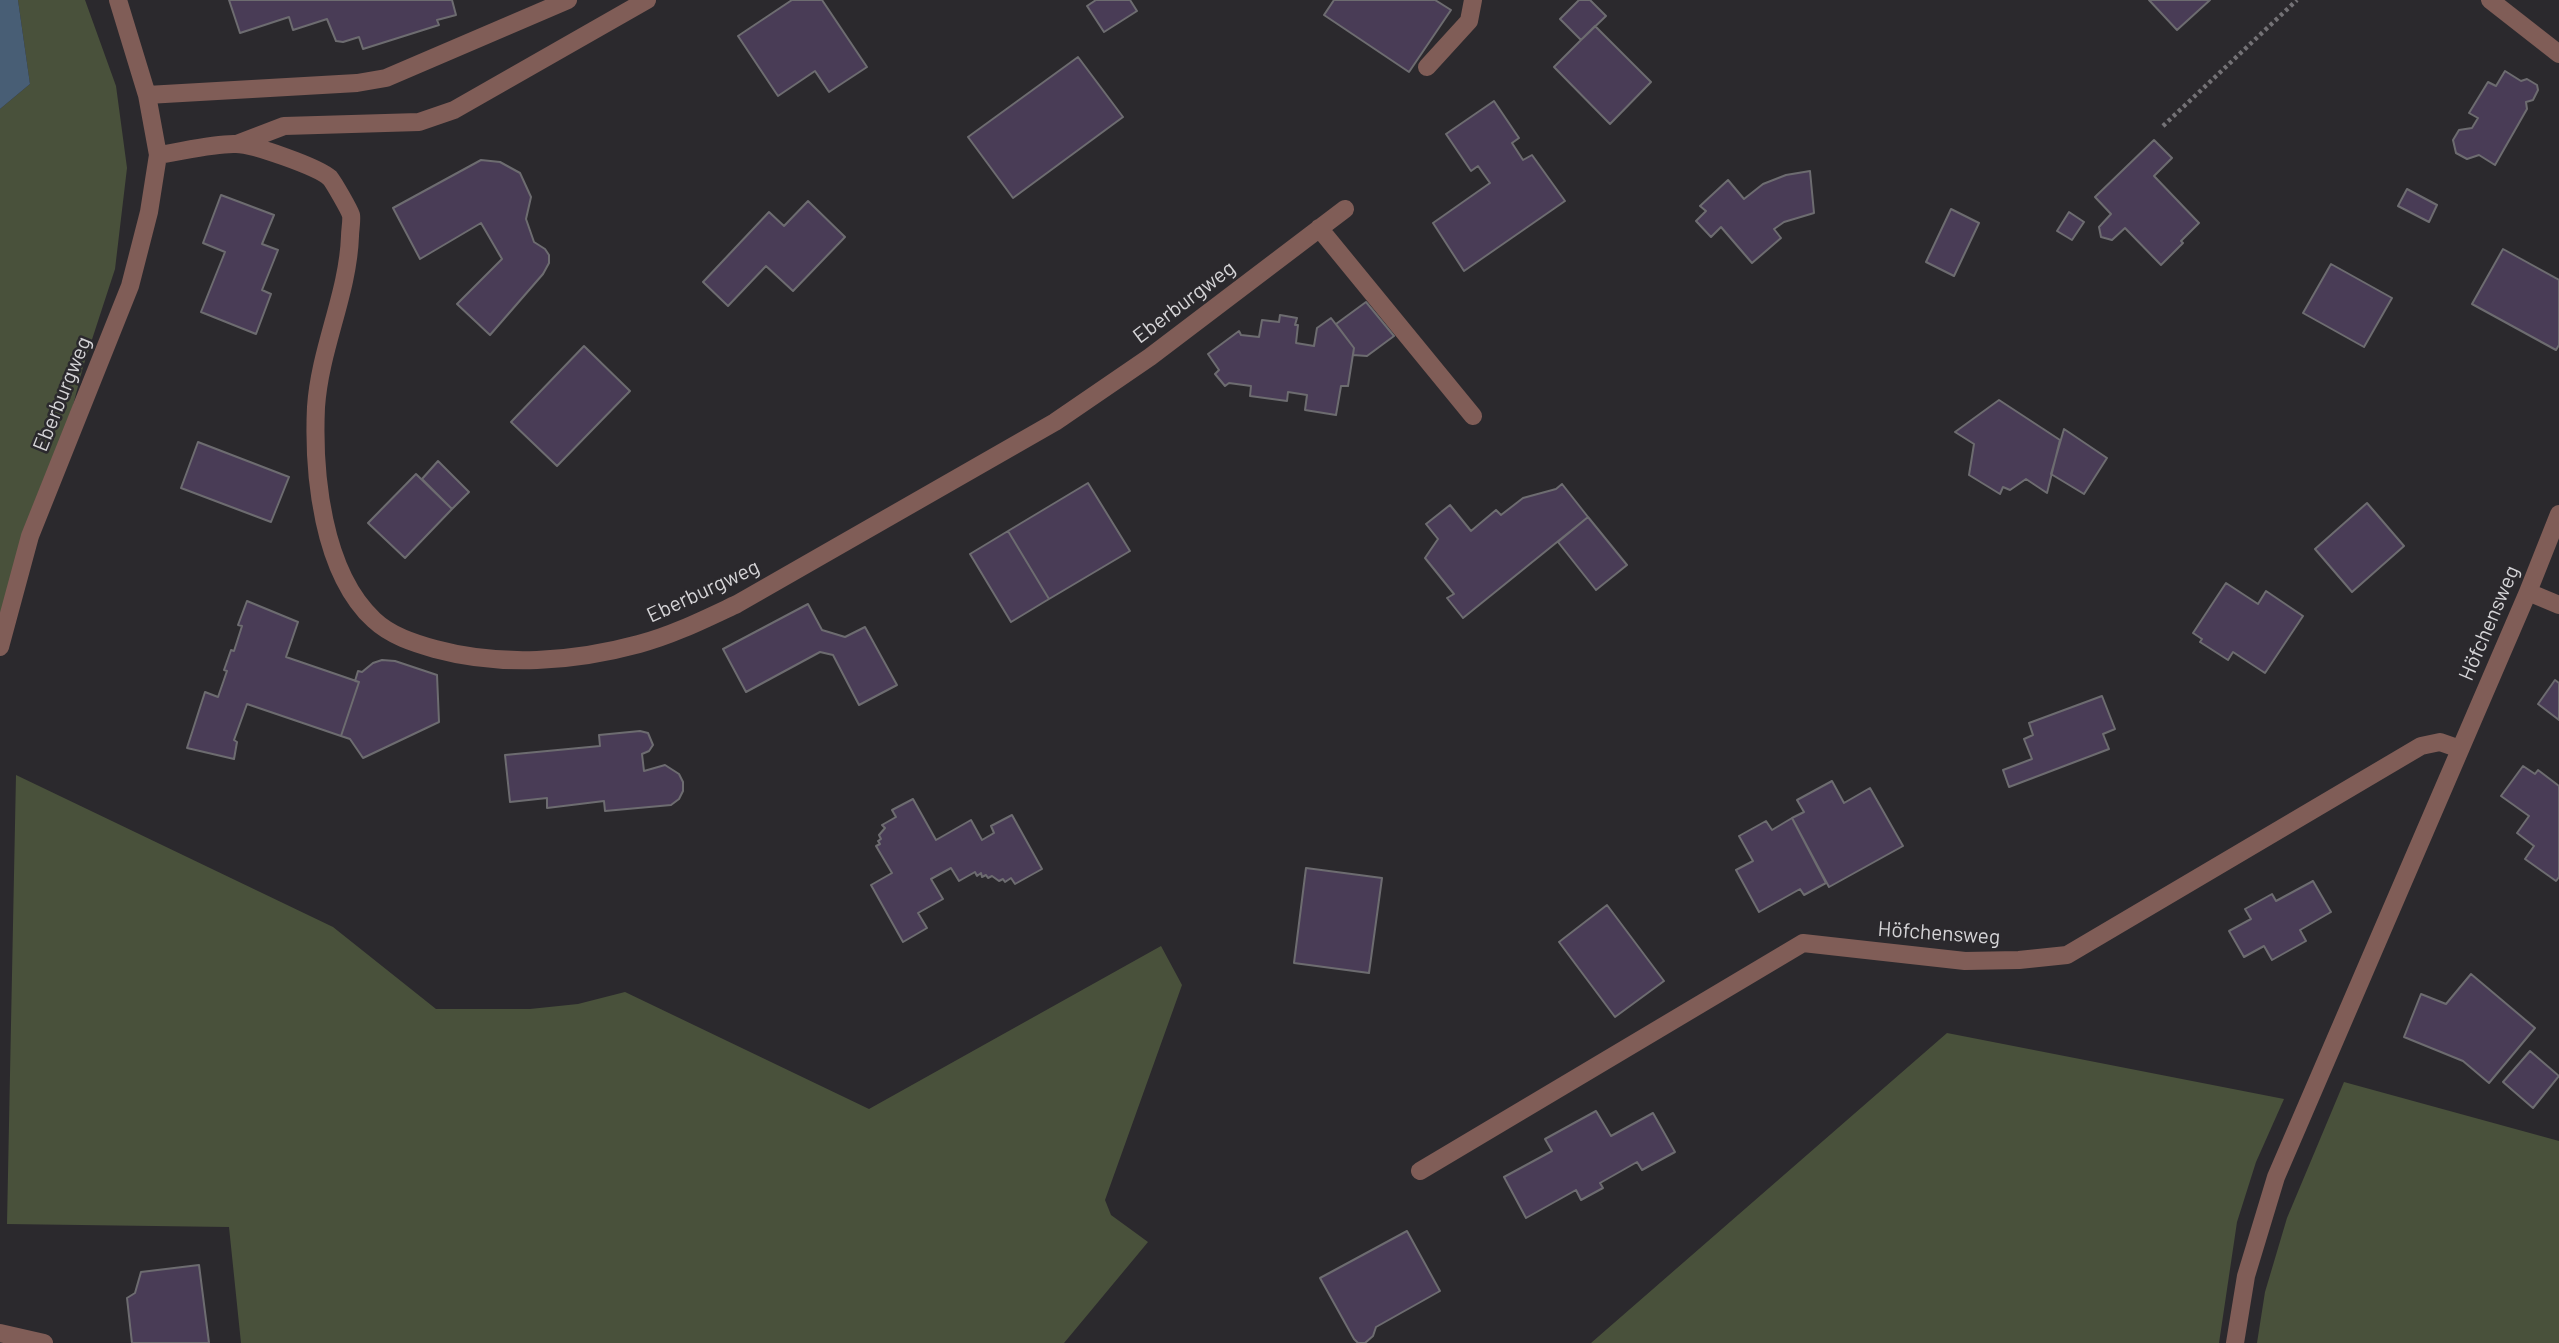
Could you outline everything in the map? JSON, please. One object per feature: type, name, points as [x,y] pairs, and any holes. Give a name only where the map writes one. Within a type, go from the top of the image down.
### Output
[{"type":"street","name":"Eberburgweg","points":[[0,647],[30,536],[130,286],[149,212],[158,155],[147,95],[118,0]]},
{"type":"street","points":[[147,95],[357,83],[386,78],[568,0]]},
{"type":"street","name":"Eberburgweg","points":[[158,155],[237,144],[284,127],[419,122],[454,110],[647,0]]},
{"type":"street","points":[[1427,67],[1469,21],[1473,0]]},
{"type":"street","points":[[2490,0],[2559,54]]},
{"type":"street","name":"Eberburgweg","points":[[237,144],[284,156],[330,178],[351,216],[349,260],[328,341],[317,404],[315,457],[323,513],[339,568],[356,598],[374,621],[405,640],[458,655],[514,661],[577,656],[639,645],[690,626],[737,604],[1055,422],[1150,357],[1345,209]]},
{"type":"street","points":[[1319,228],[1474,416]]},
{"type":"street","name":"Höfchensweg","points":[[2235,1343],[2246,1276],[2276,1177],[2528,592],[2559,514]]},
{"type":"street","points":[[2528,592],[2559,606]]},
{"type":"street","name":"Höfchensweg","points":[[1420,1171],[1803,943],[1965,961],[2020,960],[2067,955],[2421,746],[2440,742],[2460,749]]},
{"type":"street","points":[[0,1333],[44,1343]]},
{"type":"path","points":[[2162,126],[2297,0]]},
{"type":"green space","points":[[18,0],[85,0],[116,86],[127,168],[115,269],[83,367],[38,540],[0,625],[0,109],[30,84]]},
{"type":"green space","points":[[16,775],[333,927],[436,1009],[530,1009],[578,1004],[625,992],[869,1109],[1161,946],[1182,985],[1105,1200],[1111,1215],[1148,1242],[1064,1343],[241,1343],[229,1227],[7,1224]]},
{"type":"green space","points":[[1947,1033],[2284,1099],[2256,1162],[2237,1222],[2219,1343],[1591,1343]]},
{"type":"green space","points":[[2344,1082],[2559,1141],[2559,1343],[2257,1343],[2265,1292],[2287,1218]]},
{"type":"water","points":[[0,0],[18,0],[30,84],[0,109]]},
{"type":"building","points":[[229,0],[452,0],[456,15],[437,20],[439,25],[363,49],[359,37],[343,42],[336,41],[327,19],[293,30],[289,17],[240,33]]},
{"type":"building","points":[[792,0],[822,0],[867,67],[829,92],[815,71],[778,96],[738,36]]},
{"type":"building","points":[[1096,0],[1130,0],[1137,11],[1104,32],[1087,6]]},
{"type":"building","points":[[1334,0],[1435,0],[1451,10],[1409,72],[1324,15]]},
{"type":"building","points":[[1579,0],[1590,0],[1606,16],[1581,40],[1560,19]]},
{"type":"building","points":[[2149,0],[2210,0],[2177,30]]},
{"type":"building","points":[[1595,26],[1651,82],[1610,124],[1554,67]]},
{"type":"building","points":[[1078,57],[1123,117],[1013,198],[968,137]]},
{"type":"building","points":[[2505,71],[2521,81],[2527,79],[2537,85],[2538,90],[2533,100],[2526,102],[2527,109],[2495,165],[2479,155],[2467,159],[2456,153],[2453,140],[2459,130],[2472,128],[2478,118],[2469,113],[2488,82],[2496,86]]},
{"type":"building","points":[[1494,101],[1519,138],[1512,143],[1523,160],[1532,155],[1565,201],[1464,271],[1433,223],[1490,183],[1478,166],[1471,171],[1446,134]]},
{"type":"building","points":[[2154,140],[2172,158],[2154,176],[2199,223],[2161,265],[2125,228],[2112,240],[2101,237],[2099,227],[2111,214],[2095,197]]},
{"type":"building","points":[[481,160],[500,162],[520,173],[531,197],[526,219],[534,242],[549,255],[549,263],[543,274],[490,335],[457,304],[502,259],[481,223],[420,259],[393,208]]},
{"type":"building","points":[[1810,171],[1814,213],[1784,222],[1774,229],[1781,238],[1752,263],[1721,227],[1711,237],[1696,221],[1706,211],[1700,206],[1728,180],[1744,199],[1763,184],[1786,175]]},
{"type":"building","points":[[2407,189],[2437,205],[2429,222],[2398,206]]},
{"type":"building","points":[[221,195],[274,215],[262,244],[278,250],[262,290],[271,294],[256,334],[201,312],[225,252],[203,243]]},
{"type":"building","points":[[808,201],[845,237],[793,291],[766,266],[728,306],[703,282],[769,212],[784,226]]},
{"type":"building","points":[[1951,209],[1979,223],[1954,276],[1926,262]]},
{"type":"building","points":[[2069,212],[2084,222],[2072,240],[2057,231]]},
{"type":"building","points":[[2503,249],[2559,280],[2559,345],[2556,350],[2472,304]]},
{"type":"building","points":[[2331,264],[2392,298],[2364,347],[2303,313]]},
{"type":"building","points":[[1366,302],[1394,336],[1367,356],[1353,355],[1354,348],[1336,324]]},
{"type":"building","points":[[1280,315],[1297,318],[1296,343],[1314,346],[1317,328],[1331,318],[1354,348],[1348,386],[1341,386],[1336,415],[1305,410],[1307,395],[1288,392],[1287,401],[1250,396],[1251,386],[1229,383],[1225,386],[1215,374],[1219,370],[1208,354],[1239,331],[1241,335],[1259,337],[1262,320],[1279,322]]},
{"type":"building","points":[[584,346],[630,391],[557,466],[511,422]]},
{"type":"building","points":[[1999,400],[2060,440],[2047,493],[2026,479],[2010,490],[2003,487],[2000,494],[1969,475],[1974,444],[1955,432]]},
{"type":"building","points":[[2064,429],[2107,458],[2084,494],[2051,474]]},
{"type":"building","points":[[198,442],[289,477],[271,522],[181,488]]},
{"type":"building","points":[[438,461],[469,492],[452,509],[422,479]]},
{"type":"building","points":[[416,474],[452,509],[405,558],[368,523]]},
{"type":"building","points":[[1088,483],[1130,551],[1049,599],[1008,531]]},
{"type":"building","points":[[1562,484],[1588,517],[1463,618],[1447,598],[1454,594],[1425,558],[1438,539],[1426,524],[1450,505],[1471,531],[1496,510],[1501,515],[1523,498],[1556,489]]},
{"type":"building","points":[[2367,503],[2404,546],[2352,592],[2315,549]]},
{"type":"building","points":[[1588,517],[1627,565],[1596,590],[1558,542]]},
{"type":"building","points":[[1008,531],[1049,599],[1011,622],[970,554]]},
{"type":"building","points":[[2226,583],[2258,604],[2266,591],[2303,616],[2265,673],[2233,652],[2228,660],[2200,642],[2202,639],[2193,633]]},
{"type":"building","points":[[247,601],[298,622],[286,657],[359,682],[341,736],[247,704],[234,740],[237,742],[234,759],[187,748],[205,692],[218,697],[227,671],[224,670],[242,626],[238,625]]},
{"type":"building","points":[[808,604],[822,630],[845,637],[865,627],[897,685],[859,705],[833,655],[820,652],[746,692],[723,649]]},
{"type":"building","points":[[382,660],[395,661],[437,675],[439,722],[363,758],[350,739],[341,736],[359,682],[355,681],[358,671],[362,672]]},
{"type":"building","points":[[2555,680],[2559,683],[2559,720],[2538,704]]},
{"type":"building","points":[[2102,696],[2115,729],[2103,734],[2109,749],[2009,787],[2003,770],[2032,759],[2024,739],[2033,735],[2029,723]]},
{"type":"building","points":[[640,731],[648,733],[653,745],[649,751],[642,754],[644,771],[665,765],[679,774],[683,782],[679,799],[671,805],[605,811],[604,801],[547,808],[547,798],[510,802],[505,755],[600,746],[599,735]]},
{"type":"building","points":[[2523,766],[2535,774],[2538,770],[2559,786],[2559,877],[2556,881],[2525,859],[2534,846],[2517,833],[2529,816],[2501,796]]},
{"type":"building","points":[[1832,781],[1844,803],[1870,788],[1903,846],[1829,887],[1792,818],[1804,812],[1797,800]]},
{"type":"building","points":[[913,799],[936,840],[971,820],[982,840],[994,833],[991,826],[1012,815],[1042,869],[1015,884],[1011,878],[1005,882],[1003,879],[999,881],[992,876],[982,877],[981,873],[977,876],[975,872],[959,881],[951,868],[931,879],[943,899],[918,913],[927,928],[903,942],[871,885],[892,873],[876,846],[880,844],[879,835],[885,828],[882,825],[896,817],[892,810]]},
{"type":"building","points":[[1792,818],[1826,883],[1804,895],[1800,889],[1759,912],[1736,870],[1753,861],[1739,836],[1766,821],[1772,830]]},
{"type":"building","points":[[1306,868],[1382,878],[1369,973],[1294,963]]},
{"type":"building","points":[[2313,881],[2331,912],[2300,930],[2306,941],[2272,960],[2264,946],[2244,957],[2229,931],[2251,919],[2245,909],[2272,894],[2276,901]]},
{"type":"building","points":[[1607,905],[1664,981],[1615,1017],[1559,942]]},
{"type":"building","points":[[2471,974],[2535,1028],[2489,1083],[2463,1061],[2404,1037],[2421,994],[2446,1004]]},
{"type":"building","points":[[2530,1051],[2559,1076],[2533,1108],[2503,1082]]},
{"type":"building","points":[[1596,1111],[1611,1136],[1653,1113],[1675,1152],[1642,1170],[1637,1162],[1600,1183],[1603,1188],[1581,1200],[1576,1190],[1526,1218],[1504,1177],[1552,1151],[1545,1139]]},
{"type":"building","points":[[1407,1231],[1440,1291],[1376,1327],[1373,1336],[1365,1343],[1358,1343],[1320,1278]]},
{"type":"building","points":[[199,1265],[209,1343],[132,1343],[127,1298],[135,1293],[141,1272]]}]
